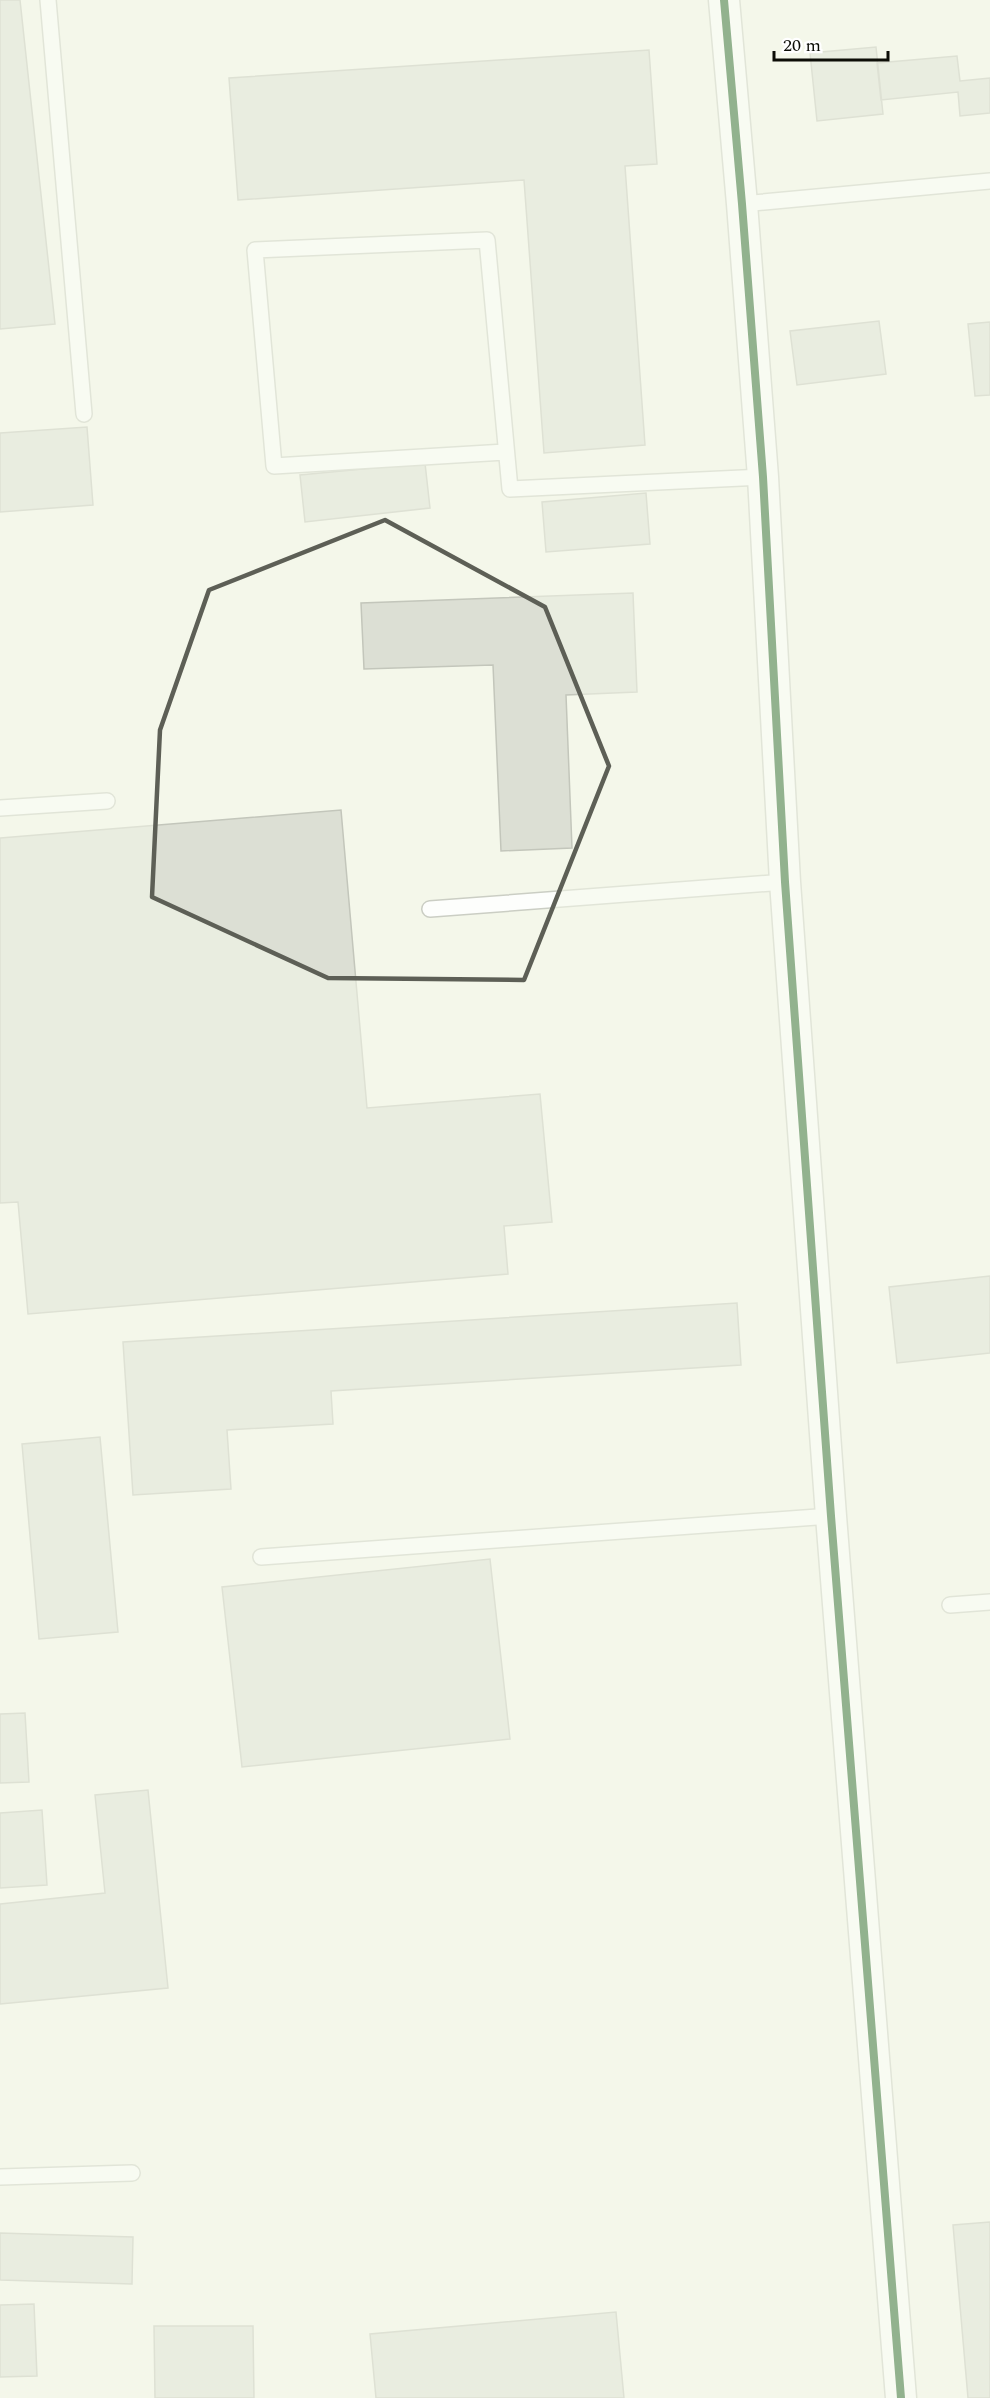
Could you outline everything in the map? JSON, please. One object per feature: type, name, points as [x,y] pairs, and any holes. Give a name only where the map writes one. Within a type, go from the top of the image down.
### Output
[{"type":"street","points":[[723,0],[742,204],[763,477],[785,882],[831,1516],[902,2398]]},
{"type":"lane","points":[[48,0],[84,414]]},
{"type":"lane","points":[[742,204],[990,182]]},
{"type":"lane","points":[[505,452],[274,465],[255,250],[487,240],[510,489],[763,477]]},
{"type":"lane","points":[[0,808],[107,801]]},
{"type":"lane","points":[[430,909],[785,882]]},
{"type":"lane","points":[[261,1557],[831,1516]]},
{"type":"lane","points":[[950,1605],[990,1602]]},
{"type":"lane","points":[[0,2177],[132,2173]]},
{"type":"highlighted area","points":[[385,520],[545,607],[609,766],[524,980],[328,978],[152,897],[160,730],[209,590]]},
{"type":"building","points":[[0,0],[20,0],[55,324],[0,329]]},
{"type":"building","points":[[876,47],[883,114],[817,121],[810,53]]},
{"type":"building","points":[[649,50],[657,164],[625,166],[645,445],[544,453],[524,180],[238,200],[229,78]]},
{"type":"building","points":[[957,56],[960,81],[990,78],[990,113],[960,116],[958,92],[881,100],[877,63]]},
{"type":"building","points":[[879,321],[886,374],[797,385],[790,331]]},
{"type":"building","points":[[990,322],[990,395],[975,396],[968,324]]},
{"type":"building","points":[[87,427],[93,505],[0,512],[0,433]]},
{"type":"building","points":[[425,463],[430,508],[305,522],[300,475]]},
{"type":"building","points":[[646,493],[650,544],[546,552],[542,502]]},
{"type":"building","points":[[633,593],[637,692],[566,695],[572,848],[501,851],[493,665],[364,669],[361,603]]},
{"type":"building","points":[[341,810],[367,1108],[540,1094],[552,1222],[504,1226],[508,1274],[28,1314],[18,1202],[0,1203],[0,838]]},
{"type":"building","points":[[990,1276],[990,1353],[897,1363],[889,1287]]},
{"type":"building","points":[[737,1303],[741,1365],[331,1391],[333,1424],[227,1430],[231,1489],[133,1495],[123,1342]]},
{"type":"building","points":[[100,1437],[118,1632],[39,1639],[22,1444]]},
{"type":"building","points":[[490,1559],[510,1739],[242,1767],[222,1587]]},
{"type":"building","points":[[25,1713],[29,1782],[0,1783],[0,1714]]},
{"type":"building","points":[[148,1790],[168,1988],[0,2004],[0,1904],[105,1893],[95,1795]]},
{"type":"building","points":[[42,1810],[47,1885],[0,1888],[0,1813]]},
{"type":"building","points":[[990,2222],[990,2398],[968,2398],[953,2225]]},
{"type":"building","points":[[0,2233],[133,2237],[132,2284],[0,2280]]},
{"type":"building","points":[[34,2304],[37,2376],[0,2377],[0,2305]]},
{"type":"building","points":[[616,2312],[624,2398],[376,2398],[370,2334]]},
{"type":"building","points":[[154,2326],[253,2326],[254,2398],[155,2398]]},
{"type":"cycle path","points":[[724,0],[763,477],[785,882],[831,1516],[901,2398]]}]
